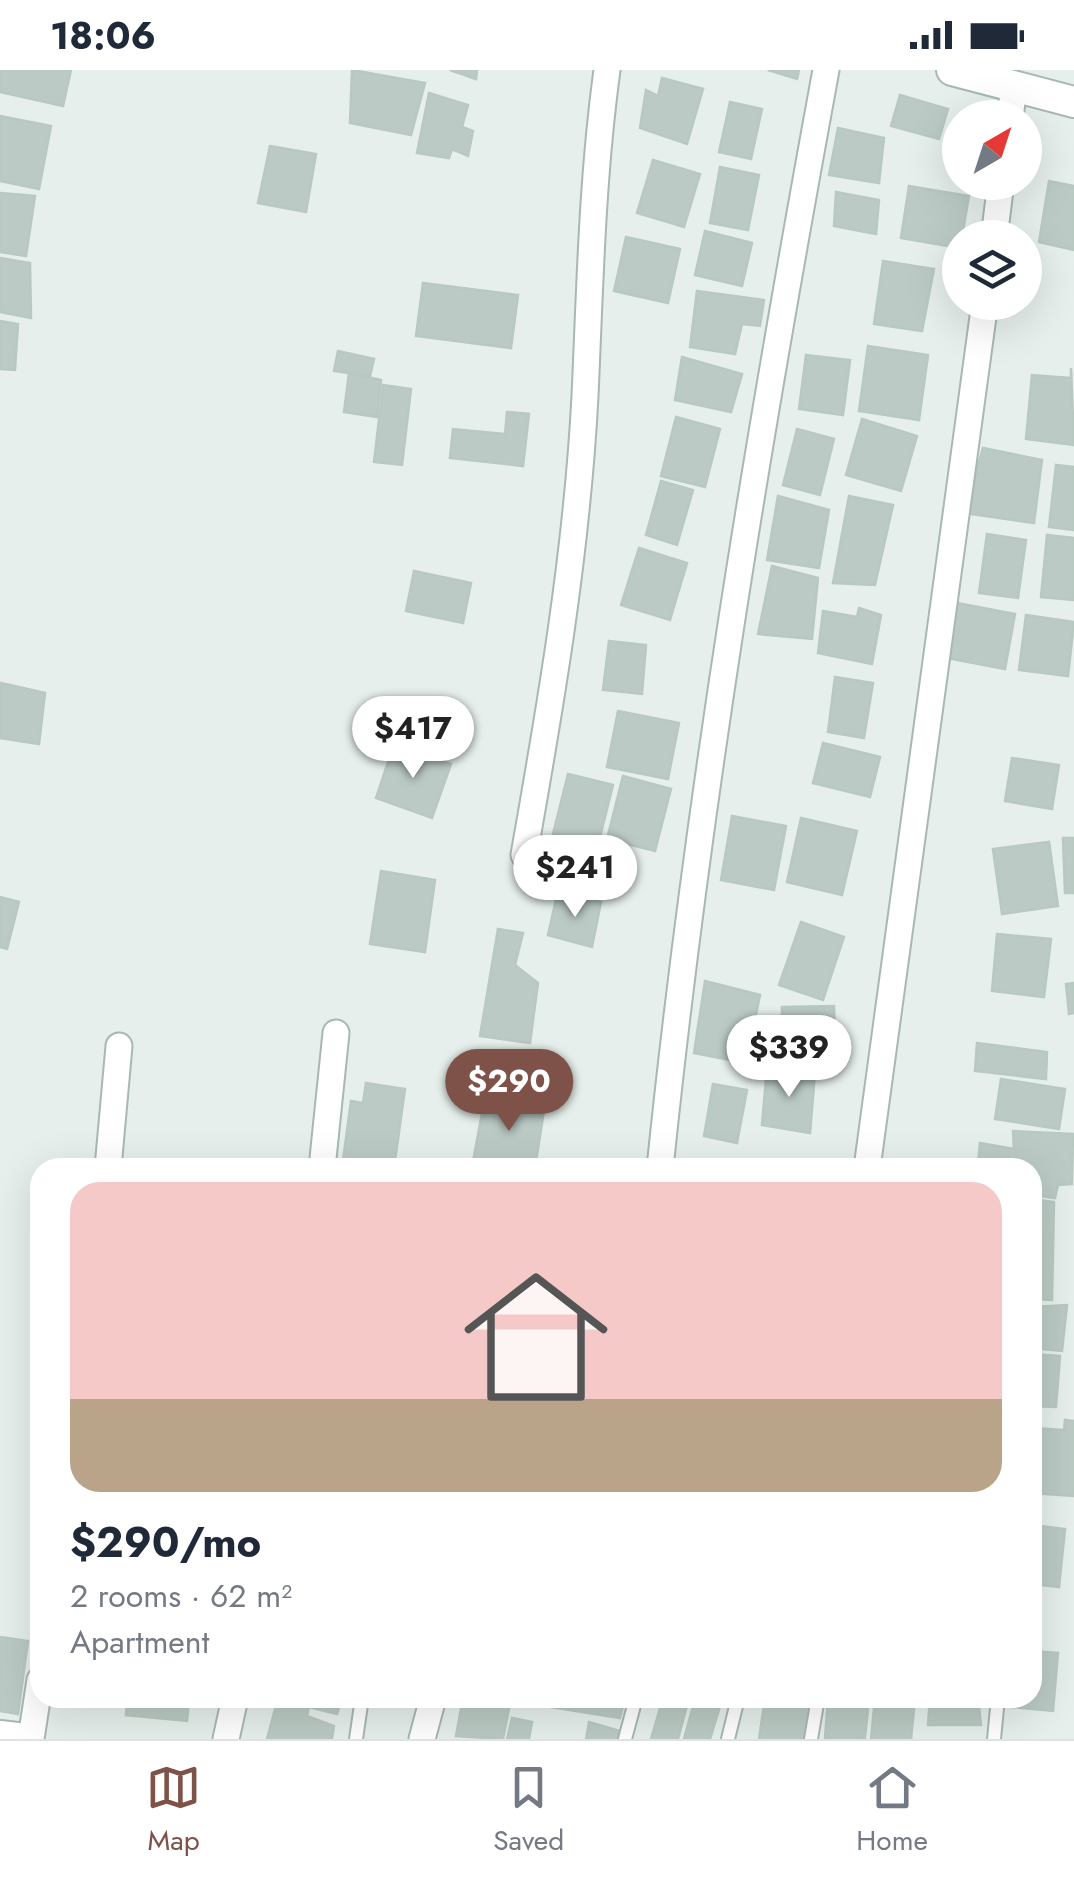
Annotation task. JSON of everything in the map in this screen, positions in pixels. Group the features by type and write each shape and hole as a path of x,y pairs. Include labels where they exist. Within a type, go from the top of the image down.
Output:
{"street":[{"path":"524,856 564,626 585,396 594,163 607,70"},
{"path":"661,1158 682,953 785,292 826,70"},
{"path":"952,70 1074,102"},
{"path":"1012,100 1014,86"},
{"path":"869,1158 983,320"},
{"path":"323,1158 336,1033"},
{"path":"109,1158 120,1046"},
{"path":"0,1736 29,1739 35,1708"},
{"path":"226,1739 233,1708"},
{"path":"422,1739 430,1708"}],"lane":[{"path":"356,1739 361,1708"},
{"path":"625,1739 633,1708"},
{"path":"728,1739 736,1708"},
{"path":"811,1739 816,1708"},
{"path":"994,1739 997,1708"}],"building":[{"path":"0,70 71,70 63,106 0,92"},
{"path":"352,70 425,83 411,135 350,123"},
{"path":"450,70 477,70 476,79"},
{"path":"768,70 799,70 797,79"},
{"path":"662,78 703,89 687,144 640,128 646,90 658,96"},
{"path":"429,93 468,105 462,127 473,131 468,156 452,149 449,158 417,153"},
{"path":"900,95 942,107 939,139 891,126"},
{"path":"730,102 762,109 751,159 719,152"},
{"path":"0,116 51,126 39,189 0,181"},
{"path":"838,128 884,138 879,183 829,175"},
{"path":"270,146 316,154 306,212 258,203"},
{"path":"653,160 700,174 684,227 637,213"},
{"path":"720,167 759,175 748,230 710,223"},
{"path":"1049,181 1074,186 1074,250 1042,243"},
{"path":"909,186 942,192 942,200 968,200 965,220 942,220 942,245 901,238"},
{"path":"836,192 879,200 876,234 834,226"},
{"path":"0,193 35,196 26,256 0,252"},
{"path":"705,231 752,243 742,286 695,275"},
{"path":"626,237 680,249 668,303 614,291"},
{"path":"0,258 30,263 31,318 0,312"},
{"path":"883,261 934,269 922,331 874,324"},
{"path":"423,283 518,295 511,348 416,336"},
{"path":"697,291 764,300 760,326 742,324 735,354 690,347"},
{"path":"0,321 18,324 15,370 0,369"},
{"path":"868,346 928,355 919,420 859,411"},
{"path":"338,351 374,359 370,376 334,371"},
{"path":"806,355 850,360 843,415 799,409"},
{"path":"682,357 742,374 731,412 675,400"},
{"path":"1071,368 1074,445 1026,439 1032,375 1071,378"},
{"path":"349,373 381,380 377,417 344,412"},
{"path":"383,385 411,389 402,465 374,462"},
{"path":"507,412 529,414 523,466 450,458 453,429 505,434"},
{"path":"676,417 720,429 705,487 661,476"},
{"path":"862,419 917,436 901,491 846,475"},
{"path":"797,429 834,439 820,495 783,485"},
{"path":"983,448 1042,460 1034,523 964,513"},
{"path":"1056,465 1074,467 1074,530 1049,527"},
{"path":"661,481 693,490 677,545 646,535"},
{"path":"778,496 829,510 819,568 767,560"},
{"path":"849,496 893,505 875,585 833,583"},
{"path":"987,534 1026,540 1018,598 979,593"},
{"path":"1047,535 1074,538 1074,600 1041,597"},
{"path":"639,548 687,563 670,620 621,605"},
{"path":"772,566 818,578 812,639 758,634"},
{"path":"414,571 471,583 463,623 406,611"},
{"path":"957,603 1015,614 1005,669 947,658"},
{"path":"859,608 881,615 872,664 818,653 823,611 857,617"},
{"path":"1026,615 1074,622 1068,676 1019,670"},
{"path":"609,641 646,645 642,694 603,690"},
{"path":"835,677 873,683 864,738 828,732"},
{"path":"1,683 45,693 39,744 0,738"},
{"path":"618,711 679,723 668,779 607,767"},
{"path":"823,743 880,757 870,797 813,783"},
{"path":"394,744 451,764 432,818 376,798"},
{"path":"1012,758 1059,765 1052,809 1005,801"},
{"path":"568,774 613,785 595,857 550,846"},
{"path":"623,776 671,789 655,851 607,839"},
{"path":"732,816 786,826 774,890 721,880"},
{"path":"801,818 857,831 842,895 787,882"},
{"path":"1063,838 1074,838 1074,893 1065,893"},
{"path":"1049,842 1058,906 1002,914 993,849"},
{"path":"381,871 435,880 425,952 370,944"},
{"path":"557,895 601,902 592,947 548,935"},
{"path":"0,897 19,902 7,949 0,947"},
{"path":"801,922 844,937 823,1000 779,985"},
{"path":"498,929 523,933 515,965 538,983 530,1043 480,1036"},
{"path":"997,934 1051,939 1044,997 992,991"},
{"path":"705,981 760,995 746,1063 694,1053"},
{"path":"1074,983 1074,1013 1069,1014 1066,984"},
{"path":"834,1006 836,1063 781,1064 782,1007"},
{"path":"977,1043 1047,1052 1046,1079 975,1071"},
{"path":"767,1067 815,1073 810,1133 762,1125"},
{"path":"1001,1079 1065,1089 1059,1129 995,1119"},
{"path":"366,1083 405,1089 395,1158 343,1158 351,1101 363,1103"},
{"path":"713,1084 747,1090 737,1143 704,1136"},
{"path":"485,1097 545,1104 537,1158 474,1158"},
{"path":"1013,1131 1073,1134 1072,1184 1058,1185 1055,1198 1042,1196 1042,1158 979,1158 980,1143 1014,1149"},
{"path":"1042,1200 1054,1202 1052,1300 1042,1300"},
{"path":"1067,1305 1062,1351 1042,1349 1042,1306"},
{"path":"1042,1355 1060,1356 1056,1407 1042,1406"},
{"path":"1065,1420 1074,1421 1074,1496 1042,1494 1042,1428 1064,1430"},
{"path":"1042,1526 1065,1529 1059,1587 1042,1585"},
{"path":"0,1637 28,1641 18,1714 0,1711"},
{"path":"1042,1652 1058,1653 1053,1711 1022,1708 1042,1708"},
{"path":"126,1708 188,1708 187,1721 126,1715"},
{"path":"275,1708 309,1708 307,1716 334,1726 332,1739 267,1739"},
{"path":"313,1708 339,1708 337,1714"},
{"path":"461,1708 509,1708 503,1739 456,1736"},
{"path":"557,1708 622,1708 620,1718"},
{"path":"660,1708 686,1708 678,1739 651,1739"},
{"path":"693,1708 719,1708 710,1739 684,1739"},
{"path":"764,1708 811,1708 806,1739 759,1739"},
{"path":"827,1708 868,1708 865,1738 825,1738"},
{"path":"874,1708 914,1708 911,1739 871,1739"},
{"path":"929,1708 979,1708 981,1725 928,1725"},
{"path":"512,1718 532,1722 529,1739 507,1739"},
{"path":"589,1722 620,1731 617,1739 586,1739"}]}
